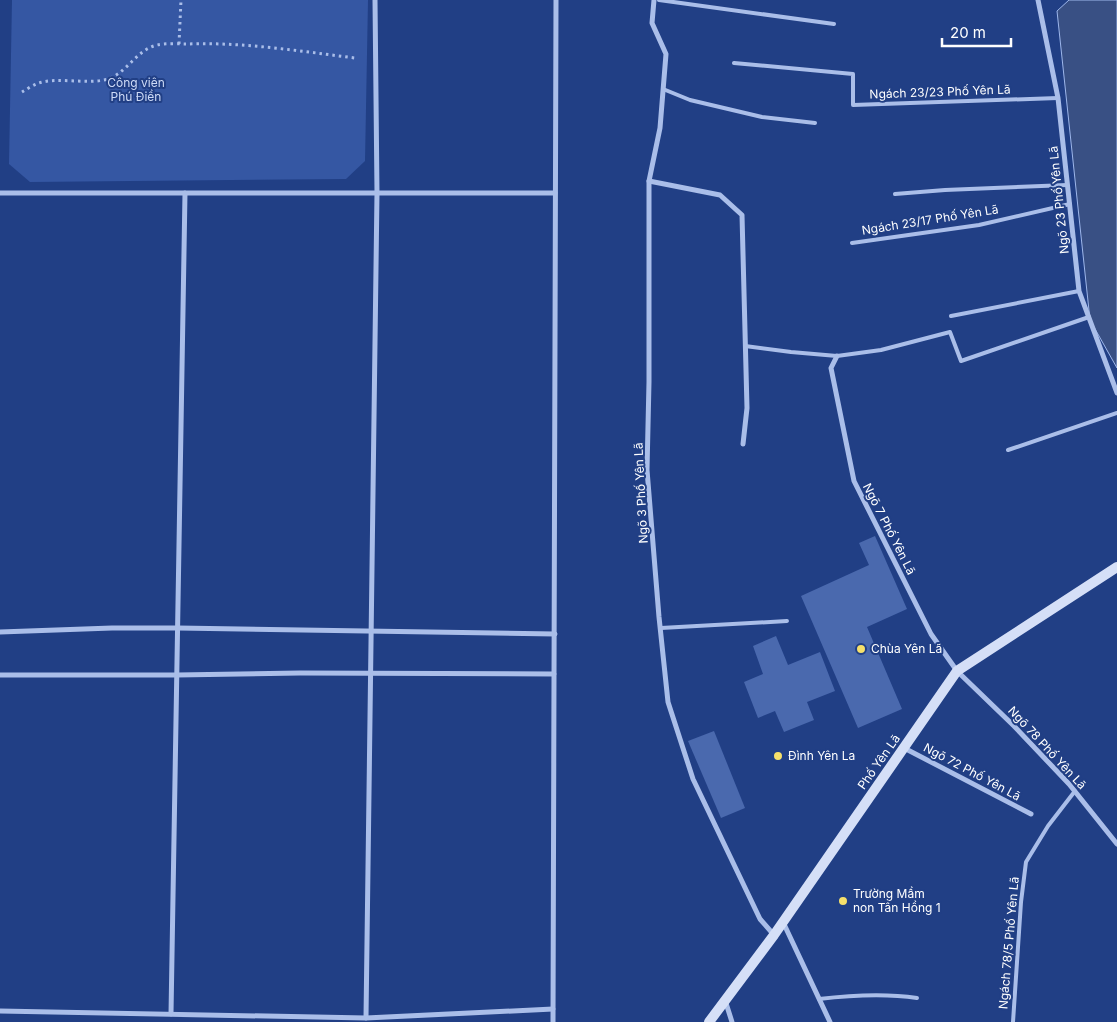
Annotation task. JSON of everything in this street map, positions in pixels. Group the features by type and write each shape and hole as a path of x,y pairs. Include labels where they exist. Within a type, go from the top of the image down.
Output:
{"street":[{"path":"366,1018 377,193 375,0"},
{"path":"553,1022 556,0"},
{"name":"Ngõ 3 Phố Yên Lã","path":"654,0 652,23 666,54 660,128 649,181 647,470 668,702 693,778 760,920 774,935"},
{"name":"Ngõ 23 Phố Yên Lã","path":"1038,0 1058,98 1079,291 1117,393"},
{"path":"649,181 720,195 742,215 747,408 742,444"},
{"path":"0,192 555,193"},
{"path":"170,1014 186,193"},
{"name":"Ngõ 7 Phố Yên Lã","path":"837,356 831,368 854,481 932,634 957,671"},
{"name":"Phố Yên Lã","path":"709,1022 774,935 957,671 1117,567"},
{"path":"0,632 178,628 555,634"},
{"name":"Ngõ 78 Phố Yên Lã","path":"957,671 1014,726 1075,791 1117,844"},
{"path":"0,675 554,674"},
{"name":"Ngõ 72 Phố Yên Lã","path":"904,747 1031,814"},
{"path":"783,922 830,1022"},
{"path":"725,1000 732,1022"},
{"path":"0,1011 366,1018 552,1009"}],"lane":[{"path":"658,0 834,24"},
{"name":"Ngách 23/23 Phố Yên Lã","path":"734,63 853,74 853,105 1058,98"},
{"path":"663,89 690,100 762,117 815,123"},
{"path":"895,194 1067,185"},
{"name":"Ngách 23/17 Phố Yên Lã","path":"852,243 979,225 1070,204"},
{"path":"951,316 1079,291"},
{"path":"745,346 837,356 881,350 950,332 961,361 1089,316"},
{"path":"1008,450 1117,413"},
{"path":"661,628 787,621"},
{"name":"Ngách 78/5 Phố Yên Lã","path":"1013,1022 1021,902 1026,862 1048,826 1075,791"},
{"path":"819,999 860,994 916,998"}],"path":[{"path":"179,44 181,0"},
{"path":"22,92 40,83 105,80 117,75 142,52 156,45 203,43 254,46 355,58"}],"green space":[{"name":"Công viên Phú Điền","path":"12,0 368,0 365,161 346,179 30,182 9,164"}],"shaded area":[{"path":"1069,0 1117,0 1117,368 1090,320 1057,11"}],"building":[{"name":"Chùa Yên Lã","path":"875,536 907,609 867,627 902,709 858,728 801,596 869,565 859,543"},
{"path":"776,636 788,665 820,652 835,691 807,702 814,720 784,732 775,711 758,718 744,682 763,674 753,646"},
{"path":"714,731 745,808 721,818 688,741"}],"place":[{"name":"Chùa Yên Lã","path":"861,649"},
{"name":"Đình Yên La","path":"778,756"},
{"name":"Trường Mầm non Tân Hồng 1","path":"843,901"}]}
